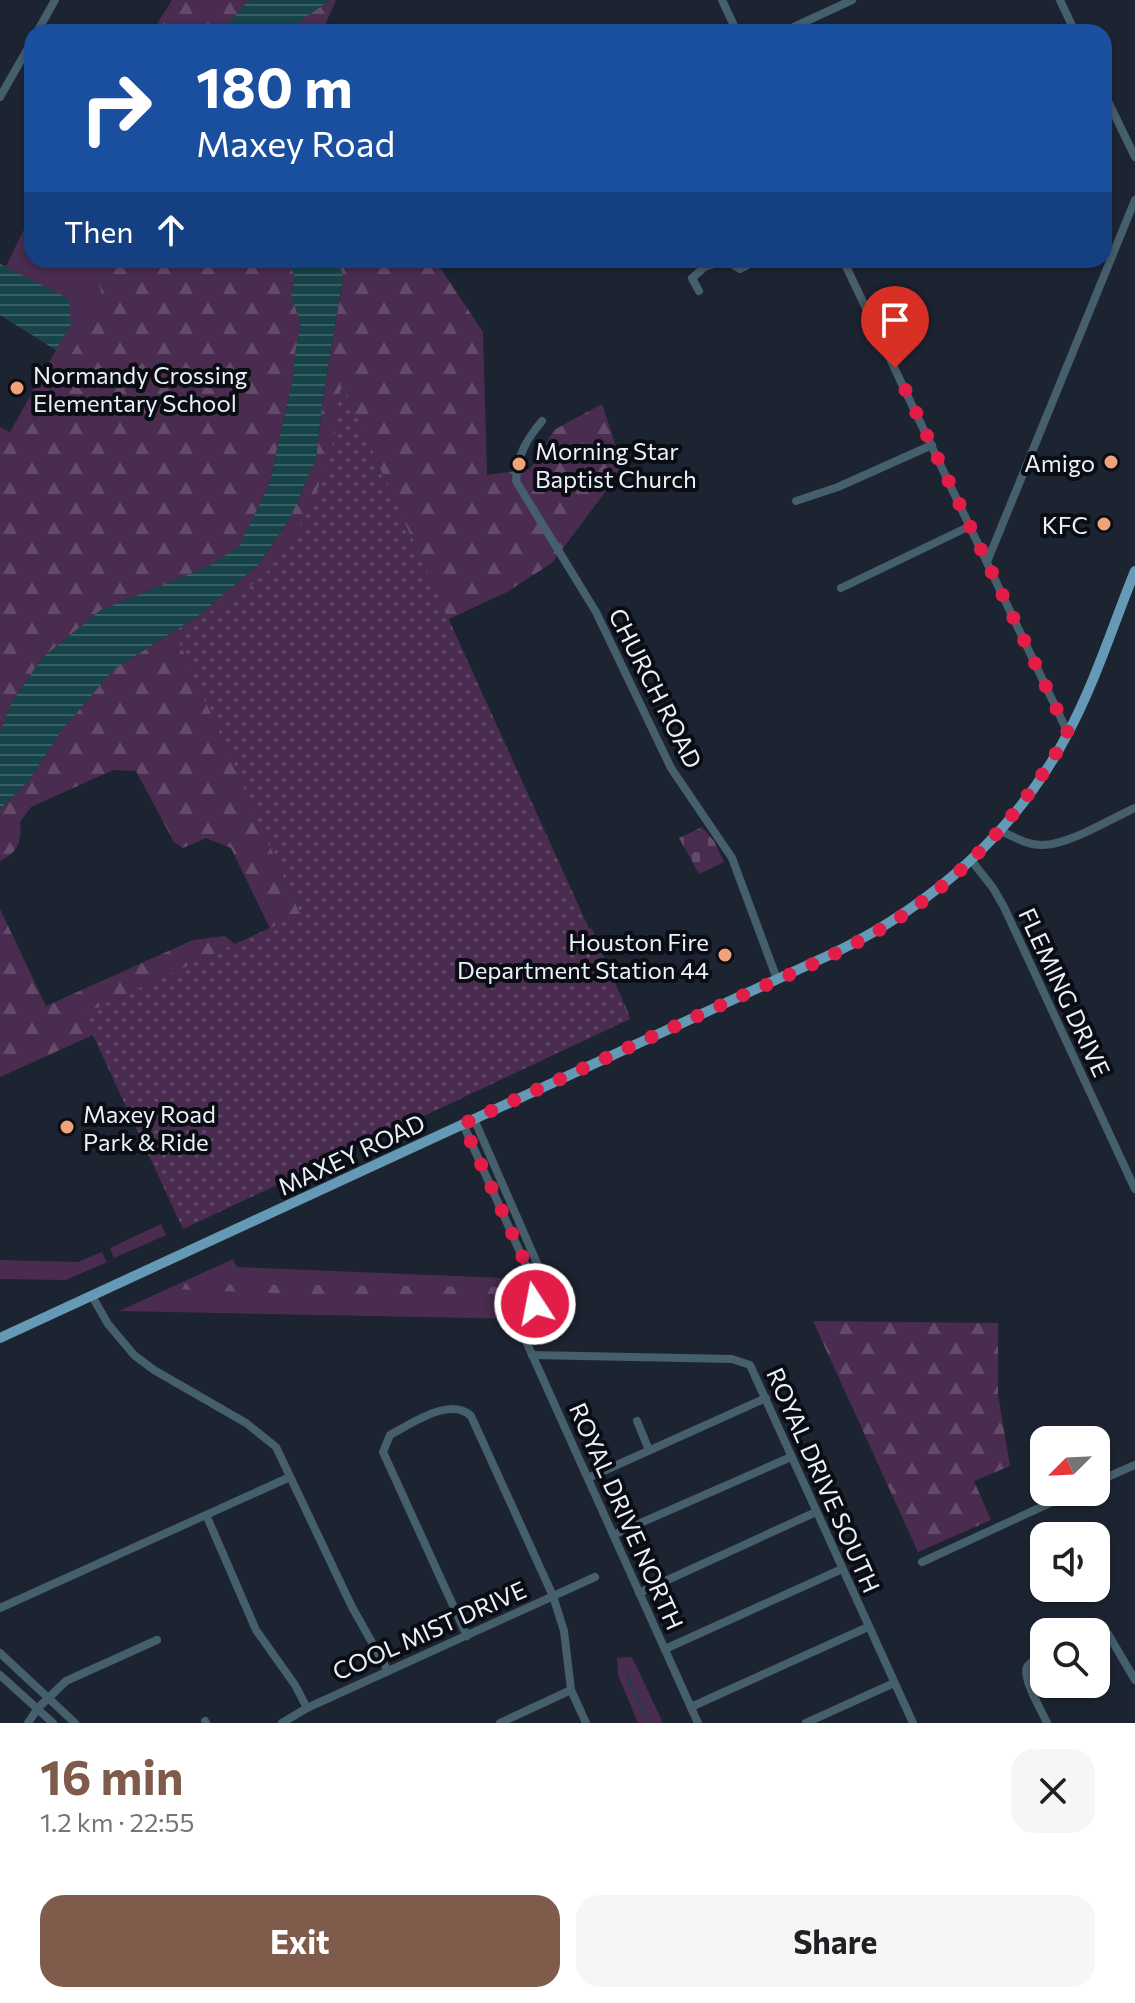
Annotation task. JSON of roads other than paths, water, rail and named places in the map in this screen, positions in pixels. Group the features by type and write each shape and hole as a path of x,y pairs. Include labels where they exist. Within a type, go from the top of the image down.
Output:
{"main road":[{"name":"MAXEY ROAD","path":"0,1338 777,979 879,930 914,907 1001,831 1044,775 1068,733 1135,571"}],"street":[{"path":"42,24 55,0"},
{"path":"722,0 733,24"},
{"path":"800,24 852,0"},
{"path":"1060,0 1071,24"},
{"path":"0,97 24,55"},
{"path":"1112,110 1135,157"},
{"path":"1112,256 1135,200"},
{"path":"699,291 692,278 704,268"},
{"path":"847,268 1068,733"},
{"path":"987,562 1107,268"},
{"name":"CHURCH ROAD","path":"542,421 526,439 517,465 516,481 596,612 671,768 732,858 777,979"},
{"path":"796,501 838,487 932,445"},
{"path":"841,588 970,526"},
{"path":"1001,831 1024,842 1046,845 1066,840 1135,808"},
{"name":"FLEMING DRIVE","path":"971,860 1004,907 1135,1189"},
{"name":"ROYAL DRIVE NORTH","path":"474,1119 544,1279 544,1301 536,1319 529,1325"},
{"name":"ROYAL DRIVE NORTH","path":"463,1124 536,1288 537,1296 525,1339 698,1723"},
{"path":"498,1202 509,1197"},
{"path":"92,1296 108,1324 134,1355 154,1370 246,1423 276,1447 352,1607 388,1671"},
{"name":"ROYAL DRIVE SOUTH","path":"532,1355 732,1359 750,1365 913,1723"},
{"path":"588,1478 766,1398"},
{"path":"467,1636 383,1452 390,1435 452,1407 464,1409 471,1416 553,1596 564,1631 571,1690 586,1723"},
{"path":"637,1421 649,1450"},
{"path":"613,1535 791,1457"},
{"path":"1110,1476 1135,1465"},
{"path":"0,1608 290,1477"},
{"path":"922,1562 1044,1506"},
{"path":"639,1593 816,1512"},
{"path":"207,1517 256,1630 295,1685 307,1708"},
{"path":"665,1649 842,1569"},
{"name":"COOL MIST DRIVE","path":"282,1723 307,1708 595,1577"},
{"path":"691,1707 868,1627"},
{"path":"1110,1637 1135,1680"},
{"path":"28,1723 38,1708 66,1681 157,1640"},
{"path":"0,1653 75,1723"},
{"path":"1030,1664 1026,1677 1030,1686"},
{"path":"0,1675 53,1723"},
{"path":"806,1723 894,1683"},
{"path":"500,1723 571,1690"},
{"path":"1036,1698 1047,1723"}],"waterway":[{"path":"627,1675 649,1723"}],"place":[{"name":"Normandy Crossing Elementary School","path":"17,388"},
{"name":"Amigo","path":"1111,462"},
{"name":"Morning Star Baptist Church","path":"519,464"},
{"name":"KFC","path":"1104,524"},
{"name":"Houston Fire Department Station 44","path":"725,955"},
{"name":"Maxey Road Park & Ride","path":"67,1127"}]}
